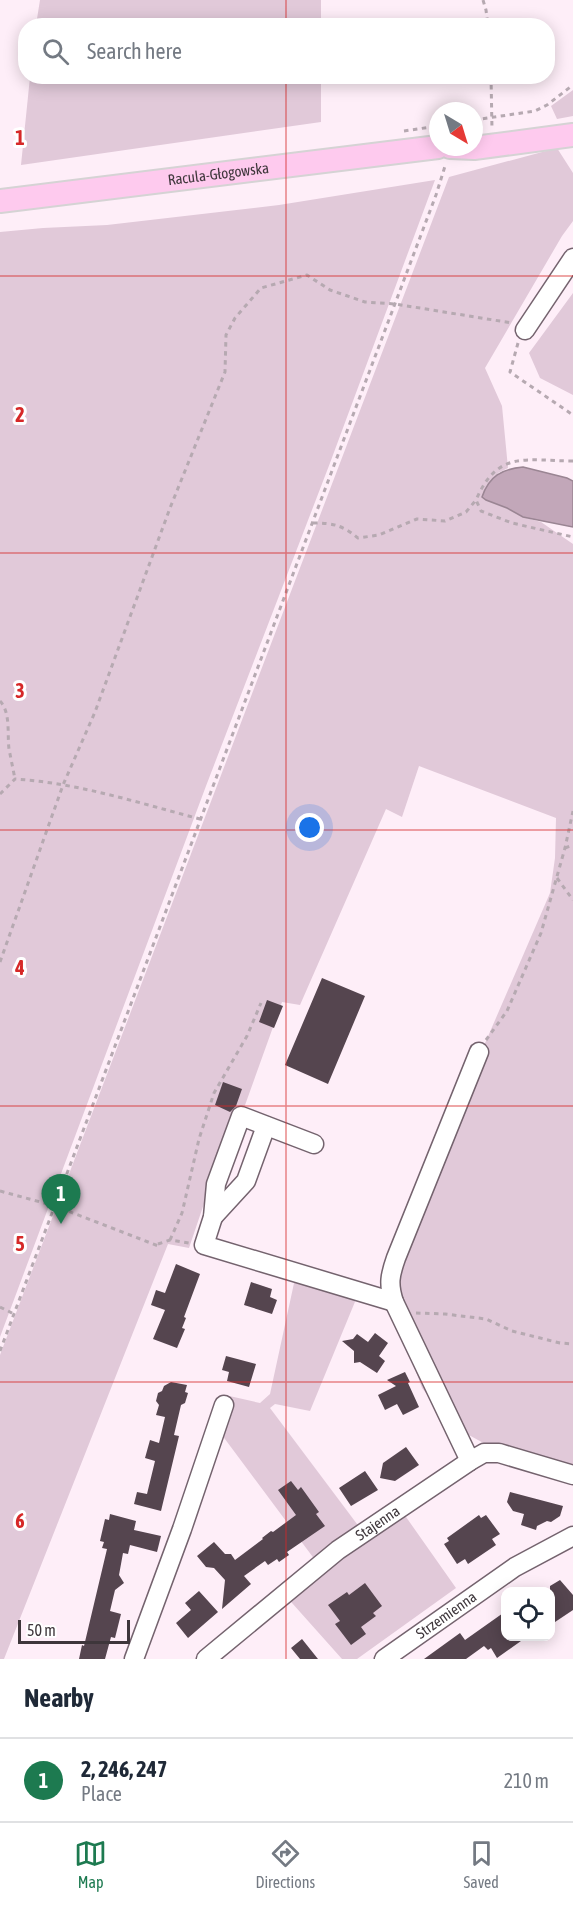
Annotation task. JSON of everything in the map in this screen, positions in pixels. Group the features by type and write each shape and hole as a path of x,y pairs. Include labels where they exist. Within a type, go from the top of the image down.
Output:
{"main road":[{"path":"486,129 573,120"},
{"path":"483,147 573,135"},
{"name":"Racula-Głogowska","path":"0,201 429,148"}],"street":[{"path":"525,330 573,258"},
{"path":"470,1461 397,1308 390,1288 391,1273 396,1258 479,1052"},
{"path":"314,1144 241,1116 216,1184 213,1217 204,1245 397,1308"},
{"path":"213,1217 246,1180 266,1126"},
{"path":"134,1659 182,1529 224,1405"},
{"name":"Stajenna","path":"206,1659 338,1550 484,1453 499,1453 573,1475"},
{"name":"Strzemienna","path":"384,1659 515,1567 573,1536"}],"path":[{"path":"483,0 487,18"},
{"path":"490,84 486,129 535,111 573,85"},
{"path":"403,131 429,127"},
{"path":"0,1351 436,195 447,156"},
{"path":"0,962 63,785 95,712 170,508 225,372 226,335 235,318 261,288 307,275 330,290 365,302 395,304 511,322 525,330 516,347 510,372 573,415"},
{"path":"313,523 329,523 346,528 358,537 379,535 417,519 445,521 466,512 476,500 489,475 500,467 519,460 573,461"},
{"path":"476,500 481,511 493,517 573,537"},
{"path":"0,701 4,705 7,720 15,779"},
{"path":"0,794 15,779 45,781 201,819"},
{"path":"479,1052 507,1011 541,933 573,811"},
{"path":"565,848 573,845"},
{"path":"557,878 573,900"},
{"path":"170,1240 182,1213 199,1139 214,1093 247,1036 261,1003"},
{"path":"0,1191 55,1206 161,1247"},
{"path":"156,1245 170,1240 204,1245"},
{"path":"0,1307 14,1314"},
{"path":"397,1308 486,1319 512,1330 560,1343 573,1344"}],"shaded area":[{"path":"40,0 321,0 321,18 37,18"},
{"path":"29,84 321,84 321,122 21,165"},
{"path":"573,90 573,116 557,119 551,106"},
{"path":"557,148 573,173 573,221 485,368 502,406 508,468 498,473 486,500 523,517 541,522 573,544 573,1471 489,1446 467,1434 443,1415 422,1388 409,1353 390,1263 550,893 555,858 556,818 419,766 402,817 386,809 300,1005 282,1002 244,1108 237,1106 189,1248 168,1244 4,1659 0,1659 0,1355 449,177"},
{"path":"435,180 0,1337 0,232 107,225 279,205"},
{"path":"573,293 573,395 540,378 529,353"},
{"path":"523,467 573,481 573,527 523,517 482,497 488,484 497,475"},
{"path":"296,1274 359,1292 310,1411 275,1404 270,1408 363,1532 399,1507 456,1588 357,1659 342,1659 284,1594 318,1564 216,1427 225,1395 260,1403 270,1394"}],"building":[{"path":"322,978 365,996 328,1084 285,1065"},
{"path":"267,1000 283,1006 274,1028 259,1022"},
{"path":"223,1082 242,1089 236,1106 230,1112 215,1105"},
{"path":"176,1264 200,1274 184,1317 186,1318 182,1328 185,1329 177,1348 153,1339 165,1310 151,1305 156,1290 165,1293"},
{"path":"251,1282 272,1289 270,1297 277,1300 272,1314 244,1305"},
{"path":"375,1333 388,1343 379,1356 385,1361 377,1373 360,1362 354,1363 354,1351 342,1341 353,1339 357,1334 368,1342"},
{"path":"226,1356 256,1364 249,1387 227,1381 229,1372 222,1370"},
{"path":"405,1372 419,1407 403,1415 397,1404 385,1410 378,1395 396,1386 387,1380"},
{"path":"171,1382 187,1385 185,1392 188,1393 185,1403 181,1405 174,1435 179,1436 161,1511 134,1504 137,1492 147,1494 155,1461 145,1458 150,1440 159,1443 165,1417 156,1415 159,1405 156,1401 158,1393"},
{"path":"406,1447 419,1465 395,1481 380,1478 383,1463"},
{"path":"365,1471 378,1490 351,1506 339,1488"},
{"path":"291,1481 298,1490 301,1487 319,1512 316,1514 325,1526 287,1552 289,1555 279,1562 277,1559 268,1565 265,1561 244,1576 251,1584 222,1609 225,1580 214,1568 206,1567 197,1556 214,1542 225,1554 231,1554 235,1560 271,1531 273,1532 296,1515 278,1490"},
{"path":"510,1492 563,1506 560,1516 551,1522 547,1521 537,1526 536,1530 521,1525 524,1514 513,1511 507,1502"},
{"path":"110,1514 136,1521 134,1530 161,1536 157,1552 130,1545 128,1554 123,1553 119,1575 124,1583 115,1590 110,1611 121,1614 115,1638 111,1637 105,1659 79,1659 107,1549 102,1548 104,1542 100,1541 105,1519 109,1520"},
{"path":"479,1515 481,1518 486,1515 500,1534 492,1539 496,1545 468,1564 465,1559 457,1564 444,1544 449,1541 447,1538"},
{"path":"560,1580 573,1595 573,1610 555,1622 555,1587 550,1586"},
{"path":"365,1583 382,1606 373,1613 376,1616 361,1627 366,1634 351,1645 335,1624 340,1621 328,1605 347,1592 349,1595"},
{"path":"199,1591 218,1612 188,1638 176,1623 191,1610 185,1603"},
{"path":"501,1615 501,1641 521,1641 497,1658 491,1648 488,1650 484,1646 466,1659 424,1659 460,1633 465,1640"},
{"path":"302,1639 318,1659 300,1659 291,1648"}],"place":[{"name":"2, 246, 247","path":"61,1224"}]}
